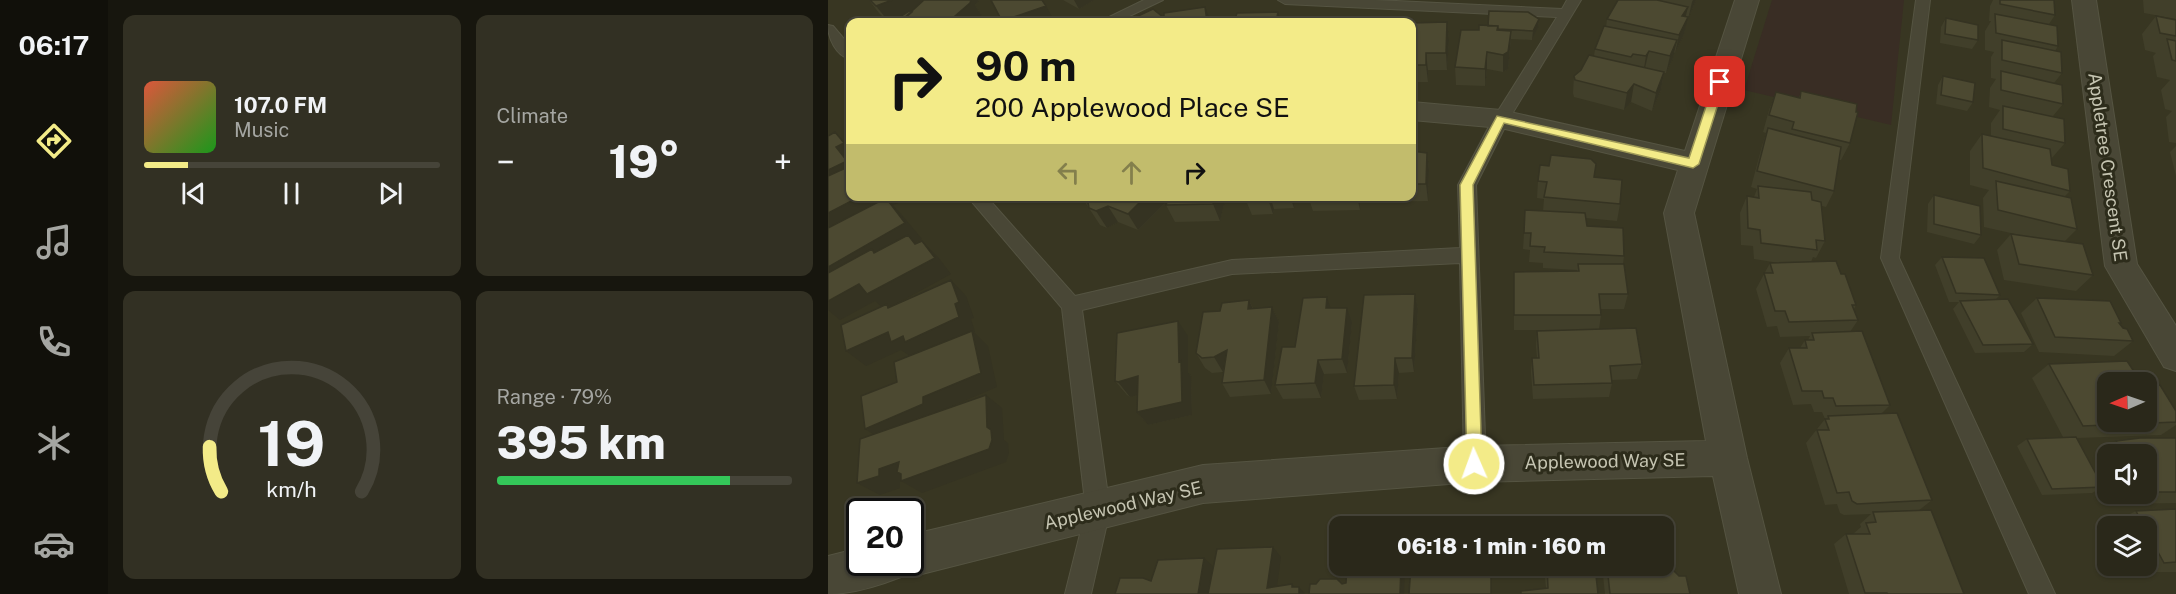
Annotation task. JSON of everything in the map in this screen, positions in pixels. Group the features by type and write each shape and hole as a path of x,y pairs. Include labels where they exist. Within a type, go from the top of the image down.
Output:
{"street":[{"path":"1747,0 1679,213 1728,458 1760,594"},
{"name":"Appletree Crescent SE","path":"2084,0 2121,267 2176,356"},
{"path":"1416,111 1501,119 1693,164"},
{"name":"Applewood Way SE","path":"924,553 1203,484 1474,464 1728,458"},
{"path":"828,577 846,572"}],"lane":[{"path":"1115,18 1156,0"},
{"path":"1285,0 1570,6"},
{"path":"1923,0 1890,258 2042,594"},
{"path":"1474,464 1467,185 1501,119 1570,6"},
{"path":"828,29 846,50"},
{"path":"979,201 1071,305 1098,510 1078,594"},
{"path":"1071,305 1232,267 1468,255"}],"shaded area":[{"path":"1772,0 1904,0 1891,125 1744,90"}],"building":[{"path":"870,0 892,0 876,6"},
{"path":"924,0 971,0 953,18 904,18"},
{"path":"991,0 1042,0 1046,6 1011,18 1000,18"},
{"path":"1618,0 1657,0 1688,7 1682,16 1688,17 1679,35 1607,19"},
{"path":"2000,0 2054,0 2055,15 2000,4"},
{"path":"1205,7 1206,18 1164,18 1164,13"},
{"path":"1153,9 1164,18 1141,18 1138,16"},
{"path":"909,11 912,12 905,18 898,18"},
{"path":"1489,11 1528,12 1539,19 1533,31 1498,29 1498,26 1488,26"},
{"path":"1278,12 1277,18 1235,18 1237,13"},
{"path":"1995,14 2057,26 2058,46 1996,33"},
{"path":"2156,16 2176,20 2176,36 2160,33"},
{"path":"1946,18 1978,25 1978,40 1945,34"},
{"path":"1447,22 1446,53 1426,53 1426,65 1416,65 1416,23"},
{"path":"1479,25 1498,26 1497,30 1511,31 1508,52 1503,55 1487,52 1485,69 1455,67 1461,30 1479,30"},
{"path":"1604,26 1677,40 1670,56 1649,51 1646,56 1633,54 1631,57 1595,49"},
{"path":"2167,39 2176,41 2176,61 2172,60"},
{"path":"2002,40 2061,52 2062,73 2002,60"},
{"path":"1589,55 1664,72 1656,93 1634,84 1627,93 1575,80 1574,76 1581,70"},
{"path":"2001,71 2062,85 2063,104 2001,90"},
{"path":"1943,76 1975,83 1973,102 1941,95"},
{"path":"1801,91 1857,104 1856,112 1858,112 1850,143 1792,129 1794,122 1769,115 1776,92 1800,98"},
{"path":"2003,106 2064,119 2065,143 2003,129"},
{"path":"1768,128 1841,147 1834,191 1757,171"},
{"path":"835,132 844,143 836,147 846,161 828,170 828,136"},
{"path":"1982,134 2050,149 2052,165 2068,169 2070,191 1983,168"},
{"path":"1416,152 1427,153 1426,184 1416,184"},
{"path":"1551,155 1591,159 1596,164 1594,177 1622,180 1620,204 1544,197 1547,182 1538,181 1540,165 1549,166"},
{"path":"846,168 846,201 851,201 828,213 828,176"},
{"path":"1996,181 2071,198 2077,229 1998,210"},
{"path":"1758,186 1811,192 1812,200 1821,202 1825,241 1816,240 1817,250 1761,243 1760,230 1748,228 1747,196 1759,198"},
{"path":"1934,195 1980,206 1981,235 1934,224"},
{"path":"880,201 888,201 905,223 828,267 828,228"},
{"path":"1090,201 1141,201 1128,214 1108,206 1096,211 1089,208"},
{"path":"1167,201 1214,201 1213,204 1166,205"},
{"path":"1525,210 1585,213 1587,226 1623,228 1624,256 1544,252 1545,247 1530,246 1531,233 1524,233"},
{"path":"2011,234 2083,244 2093,275 2019,264"},
{"path":"908,235 915,244 922,241 935,258 867,294 859,284 828,301 828,273 872,249 874,253"},
{"path":"1942,257 1984,258 2000,295 1956,293"},
{"path":"1836,261 1841,274 1845,274 1856,305 1852,305 1858,320 1789,322 1785,311 1775,311 1764,273 1773,273 1770,263"},
{"path":"1578,264 1624,264 1628,294 1599,294 1601,315 1514,315 1514,272 1579,271"},
{"path":"951,280 959,302 955,304 959,317 905,342 903,336 891,342 888,332 846,351 841,325 887,304 888,308"},
{"path":"1415,294 1412,358 1395,358 1394,385 1354,386 1364,295"},
{"path":"1327,297 1326,308 1347,308 1342,359 1318,360 1315,383 1275,385 1282,347 1295,347 1303,298"},
{"path":"2037,298 2110,301 2121,323 2119,323 2127,329 2133,341 2055,337"},
{"path":"2008,299 2033,344 1983,345 1960,301"},
{"path":"1249,300 1248,309 1272,307 1264,380 1222,383 1227,350 1214,357 1202,358 1196,353 1203,312 1220,311 1222,303"},
{"path":"1178,321 1182,402 1137,412 1138,376 1115,381 1117,333"},
{"path":"1636,328 1642,364 1610,366 1612,383 1534,385 1532,358 1539,358 1537,331"},
{"path":"972,331 981,373 923,397 923,404 865,429 861,396 897,382 894,362"},
{"path":"1862,331 1890,405 1836,406 1833,398 1824,398 1822,391 1802,391 1789,348 1807,348 1805,340 1814,340 1812,333"},
{"path":"2127,361 2134,372 2097,372 2097,425 2083,426 2049,364"},
{"path":"2157,385 2160,385 2176,411 2176,422 2157,423"},
{"path":"986,395 987,427 991,430 992,440 989,449 901,481 901,474 897,472 899,462 879,469 879,476 857,483 860,439"},
{"path":"1897,413 1932,500 1857,504 1852,501 1849,492 1837,493 1817,430 1829,430 1825,419 1829,419 1828,416"},
{"path":"2076,437 2097,476 2097,487 2052,489 2027,439"},
{"path":"2176,438 2176,492 2157,492 2157,444 2118,444 2116,441"},
{"path":"2176,509 2176,562 2164,563 2157,550 2157,516 2139,516 2136,511"},
{"path":"1931,510 1964,594 1865,593 1846,534 1870,534 1866,523 1876,522 1873,512"},
{"path":"1273,547 1267,588 1292,584 1292,587 1299,587 1299,594 1208,594 1217,549"},
{"path":"1204,558 1198,594 1115,594 1120,578 1143,578 1151,581 1158,560"},
{"path":"1674,571 1679,576 1686,576 1690,594 1610,594 1608,576 1674,576"},
{"path":"1346,576 1401,576 1400,594 1309,594 1310,584 1316,584 1320,579 1337,579 1342,584 1346,583"},
{"path":"1410,576 1491,576 1491,594 1409,594"},
{"path":"1547,576 1596,576 1598,594 1521,594 1521,591 1548,588"}],"route":[{"path":"1474,464 1467,185 1501,119 1693,164 1720,82"}]}
